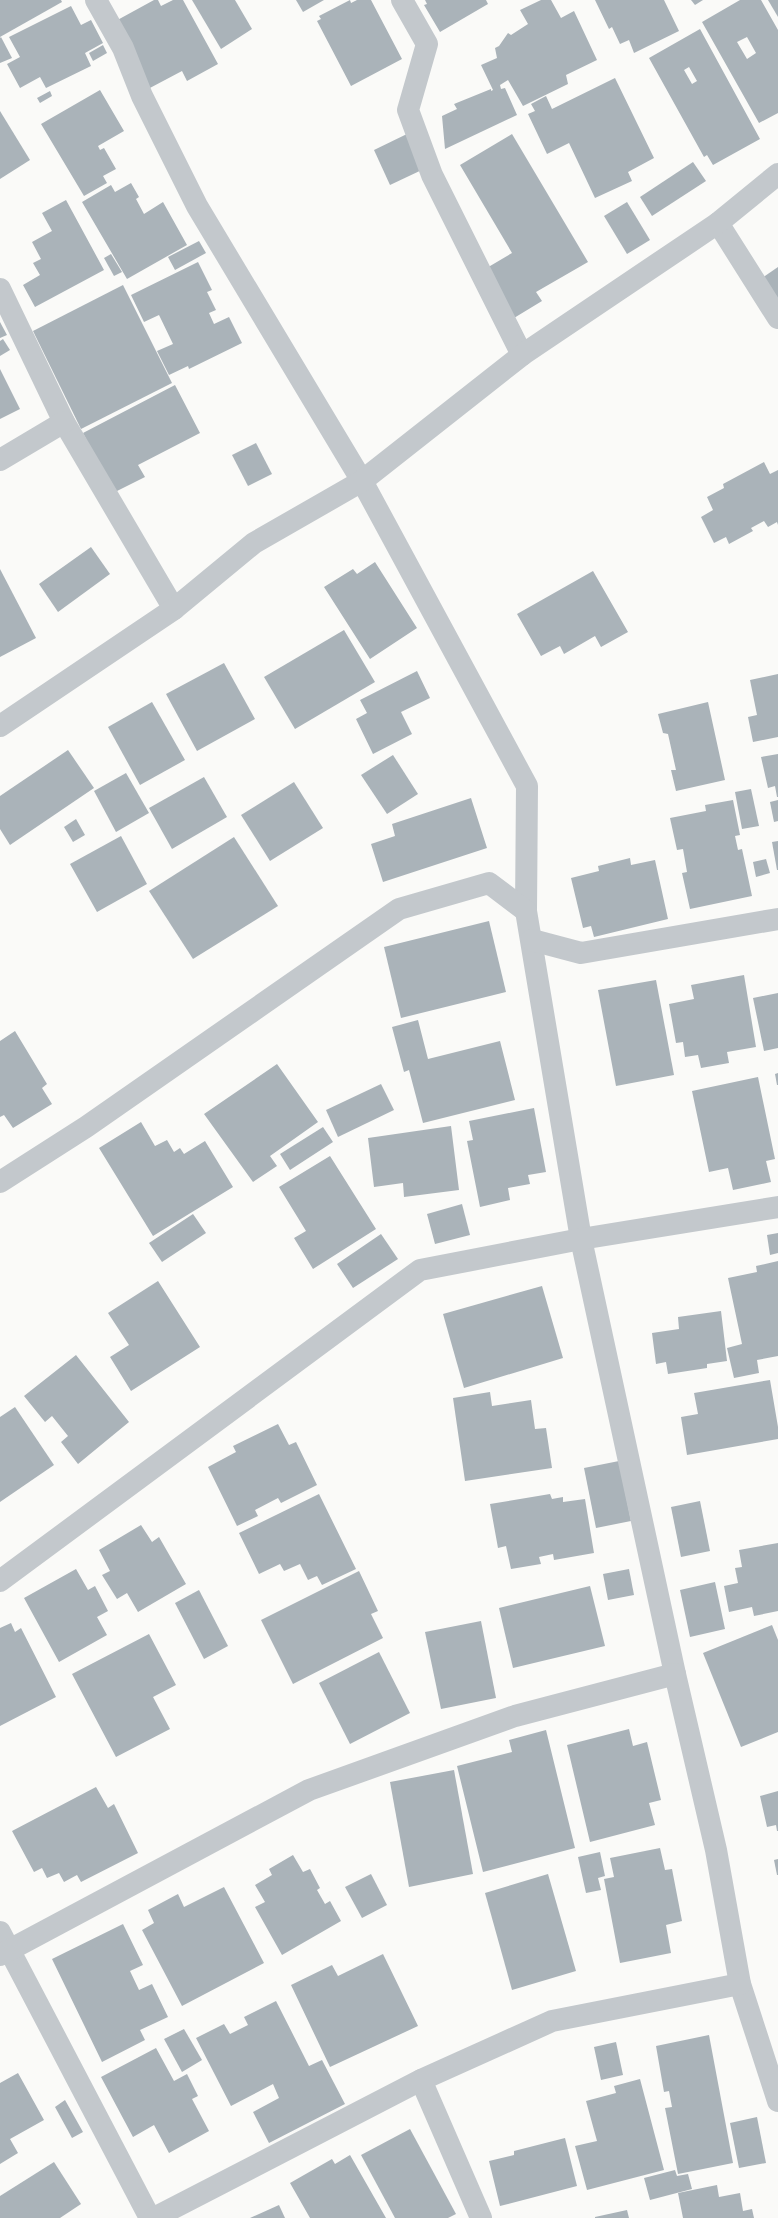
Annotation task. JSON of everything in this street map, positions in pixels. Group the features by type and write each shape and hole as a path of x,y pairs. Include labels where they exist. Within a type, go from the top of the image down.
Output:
{"street":[{"path":"96,0 123,48 142,96 197,206 362,481 527,786 526,911 581,1239 675,1674 716,1850 740,1984 778,2101"},
{"path":"402,0 427,44 408,110 432,175 522,355"},
{"path":"0,726 174,609 254,543 362,481 522,355 718,223 778,174"},
{"path":"718,223 778,318"},
{"path":"0,289 64,422 174,609"},
{"path":"0,460 64,422"},
{"path":"0,1182 86,1127 399,909 489,882 526,911"},
{"path":"532,940 581,953 778,919"},
{"path":"0,1581 420,1270 581,1239 778,1208"},
{"path":"150,2218 3,1946 309,1790 515,1716 675,1674"},
{"path":"154,2218 421,2080 552,2021 740,1984"},
{"path":"421,2080 481,2218"}],"building":[{"path":"0,0 61,0 62,2 0,37"},
{"path":"154,0 158,0 161,6 173,0 183,0 218,64 187,81 182,71 148,89 112,23"},
{"path":"192,0 235,0 252,29 221,49"},
{"path":"296,0 324,0 303,12"},
{"path":"350,0 351,3 357,0 371,0 402,59 351,86 317,21 321,19 319,16"},
{"path":"425,0 486,0 488,4 440,32 424,5 427,4"},
{"path":"541,0 551,0 561,18 574,11 597,60 566,75 568,84 523,106 508,80 500,85 501,89 505,88 517,115 445,149 442,116 457,109 454,104 491,89 491,91 493,90 481,65 497,58 495,48 499,46 508,33 511,35 528,24 520,10"},
{"path":"595,0 664,0 679,31 634,53 629,40 620,44 612,27 609,29"},
{"path":"691,0 703,0 695,5"},
{"path":"740,0 761,0 778,30 778,113 759,123 702,22","holes":["747,37 756,53 747,59 737,42"]},
{"path":"768,0 778,0 778,17"},
{"path":"71,6 81,25 91,20 103,43 85,53 91,66 46,88 40,77 20,88 7,64 20,57 9,37"},
{"path":"700,29 760,139 713,165 707,155 704,157 649,58","holes":["689,67 697,81 692,84 684,70"]},
{"path":"1,37 12,58 0,63 0,38"},
{"path":"103,45 107,53 93,61 89,53"},
{"path":"615,78 654,158 628,172 632,181 595,198 569,143 547,154 528,114 535,111 531,104 546,96 552,109"},
{"path":"100,90 124,131 98,146 100,150 104,148 116,169 103,176 107,183 84,196 41,124"},
{"path":"50,91 52,96 40,103 37,98"},
{"path":"0,111 30,160 0,179"},
{"path":"409,133 426,168 390,185 374,150"},
{"path":"512,134 588,262 536,292 542,301 514,318 485,269 512,253 460,165"},
{"path":"693,162 706,181 652,216 640,197"},
{"path":"131,183 139,197 136,199 144,214 163,202 187,245 127,279 82,202 111,185 115,192"},
{"path":"66,200 104,270 35,307 23,285 40,275 33,263 41,259 32,242 52,231 42,213"},
{"path":"627,202 650,240 627,254 604,216"},
{"path":"199,241 206,253 175,270 168,257"},
{"path":"111,254 122,272 114,276 104,258"},
{"path":"198,262 212,290 207,292 216,310 209,313 214,324 229,317 242,343 189,369 188,366 169,375 157,351 173,344 159,315 144,322 131,295"},
{"path":"778,267 778,299 762,278"},
{"path":"123,285 172,383 81,429 33,331"},
{"path":"0,322 7,335 0,338"},
{"path":"3,339 10,350 0,356 0,341"},
{"path":"0,369 20,409 0,419"},
{"path":"175,385 200,433 138,465 145,477 113,493 83,433"},
{"path":"256,443 272,474 248,486 232,455"},
{"path":"764,462 770,474 778,470 778,525 777,522 768,527 764,521 751,528 753,531 729,544 726,537 714,543 701,517 713,510 707,497 724,488 723,484"},
{"path":"91,547 110,574 58,612 39,584"},
{"path":"375,562 417,628 370,659 324,587 353,569 357,574"},
{"path":"0,569 36,638 0,657"},
{"path":"593,571 628,632 601,647 595,636 564,654 560,646 541,656 517,614"},
{"path":"344,630 375,682 295,729 264,677"},
{"path":"224,663 255,719 197,751 166,694"},
{"path":"417,671 430,698 401,712 412,734 373,754 356,719 367,713 360,700"},
{"path":"778,674 778,737 753,742 748,717 757,715 750,680"},
{"path":"152,702 185,760 140,785 108,727"},
{"path":"708,702 725,780 676,791 671,770 676,770 668,734 663,733 658,714"},
{"path":"68,750 94,788 10,845 0,829 0,796"},
{"path":"778,754 777,797 775,786 768,788 761,757"},
{"path":"393,755 418,794 387,814 361,775"},
{"path":"126,773 149,813 116,832 94,791"},
{"path":"204,777 227,817 172,849 149,808"},
{"path":"294,782 323,828 270,861 241,815"},
{"path":"751,789 759,826 742,829 735,792"},
{"path":"471,798 487,848 383,882 371,844 395,836 392,824"},
{"path":"733,800 740,835 735,836 738,850 742,849 752,896 690,909 682,873 687,872 683,849 677,850 670,818 706,811 705,805"},
{"path":"778,800 778,821 774,822 770,802"},
{"path":"76,819 85,835 73,842 64,827"},
{"path":"121,836 147,884 97,912 70,864"},
{"path":"234,837 278,906 193,959 149,891"},
{"path":"778,841 778,870 777,870 772,842"},
{"path":"630,858 631,865 655,860 668,919 594,937 591,926 583,928 571,878 599,871 598,866"},
{"path":"766,859 770,873 756,877 753,862"},
{"path":"489,921 506,992 401,1018 384,947"},
{"path":"744,975 756,1047 727,1052 729,1063 701,1068 698,1055 685,1057 683,1042 676,1043 669,1004 694,999 691,985"},
{"path":"656,980 674,1075 616,1086 598,990"},
{"path":"778,993 778,1048 764,1051 753,998"},
{"path":"418,1020 428,1059 500,1041 515,1100 423,1123 409,1070 404,1072 392,1027"},
{"path":"15,1031 47,1084 42,1088 52,1104 13,1128 4,1115 0,1117 0,1041"},
{"path":"277,1064 318,1122 270,1156 277,1166 253,1182 204,1114"},
{"path":"778,1073 778,1085 777,1085 775,1074"},
{"path":"758,1077 775,1159 766,1161 771,1182 733,1190 728,1168 709,1172 692,1091"},
{"path":"381,1084 394,1110 338,1137 326,1110"},
{"path":"534,1108 546,1172 528,1175 530,1184 508,1188 510,1200 480,1207 467,1141 473,1140 469,1121"},
{"path":"141,1122 155,1146 167,1140 174,1152 180,1148 184,1154 205,1141 233,1187 153,1236 99,1148"},
{"path":"451,1126 459,1190 404,1197 403,1183 374,1187 368,1138"},
{"path":"323,1127 333,1142 290,1170 280,1154"},
{"path":"330,1156 376,1229 313,1269 294,1238 306,1231 279,1187"},
{"path":"462,1204 470,1235 435,1244 427,1214"},
{"path":"193,1214 206,1233 162,1262 149,1243"},
{"path":"778,1233 778,1253 770,1255 767,1235"},
{"path":"381,1234 398,1259 353,1288 337,1264"},
{"path":"778,1261 778,1356 757,1360 759,1373 734,1378 727,1348 742,1344 728,1278 757,1272 756,1266"},
{"path":"158,1281 200,1347 131,1391 110,1357 129,1345 108,1313"},
{"path":"542,1286 563,1358 464,1388 443,1314"},
{"path":"721,1311 727,1361 707,1364 707,1368 668,1374 666,1362 656,1364 652,1333 679,1329 678,1317"},
{"path":"76,1355 129,1422 78,1464 61,1442 68,1436 52,1416 45,1422 24,1396"},
{"path":"770,1380 778,1427 778,1439 687,1455 681,1417 698,1414 694,1393"},
{"path":"490,1392 492,1406 531,1400 535,1429 546,1428 552,1468 465,1481 453,1398"},
{"path":"15,1407 54,1465 0,1502 0,1417"},
{"path":"278,1424 289,1445 296,1442 317,1485 281,1503 278,1498 255,1510 258,1516 237,1526 208,1467 236,1452 233,1446"},
{"path":"619,1461 631,1521 596,1528 584,1468"},
{"path":"319,1494 356,1569 322,1585 317,1576 308,1580 300,1564 284,1571 280,1564 259,1574 239,1533"},
{"path":"550,1494 552,1499 563,1497 563,1502 585,1499 594,1553 554,1560 553,1554 539,1557 541,1564 511,1569 506,1546 498,1548 490,1504"},
{"path":"700,1501 710,1551 681,1557 671,1507"},
{"path":"141,1525 152,1542 159,1537 186,1584 138,1612 127,1593 117,1599 102,1575 110,1571 99,1550"},
{"path":"778,1543 778,1611 754,1616 752,1607 729,1612 724,1586 738,1583 735,1568 742,1567 739,1550"},
{"path":"76,1569 88,1590 95,1586 108,1611 97,1617 107,1635 59,1662 24,1598"},
{"path":"629,1569 634,1595 608,1600 603,1574"},
{"path":"359,1571 378,1611 371,1614 383,1638 293,1684 261,1620"},
{"path":"715,1582 725,1629 690,1637 680,1590"},
{"path":"590,1586 605,1646 513,1668 499,1608"},
{"path":"199,1590 228,1646 204,1659 175,1603"},
{"path":"481,1621 496,1698 441,1709 425,1632"},
{"path":"11,1623 15,1632 21,1628 56,1697 0,1726 0,1628"},
{"path":"772,1625 778,1640 778,1732 741,1747 703,1653"},
{"path":"149,1634 176,1685 153,1697 170,1729 116,1757 72,1674"},
{"path":"379,1652 410,1713 350,1744 319,1683"},
{"path":"629,1729 633,1746 647,1742 661,1800 649,1803 655,1825 590,1842 567,1745"},
{"path":"546,1730 575,1848 483,1872 457,1766 512,1752 509,1740"},
{"path":"454,1770 473,1874 409,1887 390,1782"},
{"path":"96,1787 108,1808 114,1804 138,1853 81,1882 77,1875 64,1882 59,1873 47,1878 42,1868 34,1872 12,1831"},
{"path":"778,1791 777,1831 776,1825 767,1827 760,1796"},
{"path":"660,1848 665,1870 672,1869 682,1921 666,1925 671,1953 620,1963 604,1879 614,1877 610,1858"},
{"path":"600,1852 605,1876 598,1878 601,1890 586,1893 578,1857"},
{"path":"293,1855 303,1872 310,1869 320,1888 317,1890 325,1904 330,1901 341,1921 282,1955 255,1907 265,1902 255,1885 272,1875 269,1869"},
{"path":"778,1859 778,1875 777,1875 774,1860"},
{"path":"371,1874 387,1905 362,1918 345,1887"},
{"path":"548,1874 576,1971 512,1990 485,1893"},
{"path":"224,1887 264,1963 182,2006 142,1930 154,1923 148,1910 178,1894 184,1907"},
{"path":"123,1924 143,1965 130,1971 139,1990 152,1984 168,2017 140,2030 145,2040 102,2062 52,1959"},
{"path":"383,1954 418,2026 330,2067 291,1985 332,1965 338,1976"},
{"path":"276,2001 309,2066 322,2060 345,2104 269,2143 253,2112 279,2098 273,2084 231,2106 196,2038 224,2024 230,2034 248,2025 244,2017"},
{"path":"184,2029 202,2060 182,2072 164,2039"},
{"path":"709,2035 733,2163 678,2174 665,2108 672,2107 669,2091 664,2092 656,2046"},
{"path":"616,2042 623,2075 601,2080 594,2047"},
{"path":"156,2048 174,2081 187,2074 198,2096 192,2099 209,2131 169,2153 154,2125 133,2137 101,2077"},
{"path":"18,2073 44,2120 10,2139 18,2153 0,2164 0,2083"},
{"path":"640,2079 664,2170 587,2190 575,2146 597,2141 586,2101 616,2093 614,2086"},
{"path":"65,2100 83,2132 72,2138 55,2107"},
{"path":"757,2117 766,2163 739,2168 730,2123"},
{"path":"410,2129 456,2214 448,2218 395,2218 361,2155"},
{"path":"565,2138 577,2186 500,2206 489,2161 514,2155 514,2151"},
{"path":"350,2155 386,2218 310,2218 290,2183 332,2159 335,2164"},
{"path":"54,2162 81,2204 60,2218 0,2218 0,2196"},
{"path":"675,2170 677,2176 688,2174 692,2189 650,2200 644,2178"},
{"path":"717,2185 719,2197 740,2193 743,2211 752,2209 754,2218 683,2218 678,2193"},
{"path":"279,2205 285,2218 250,2218"},
{"path":"627,2210 629,2218 595,2218 595,2217"}]}
